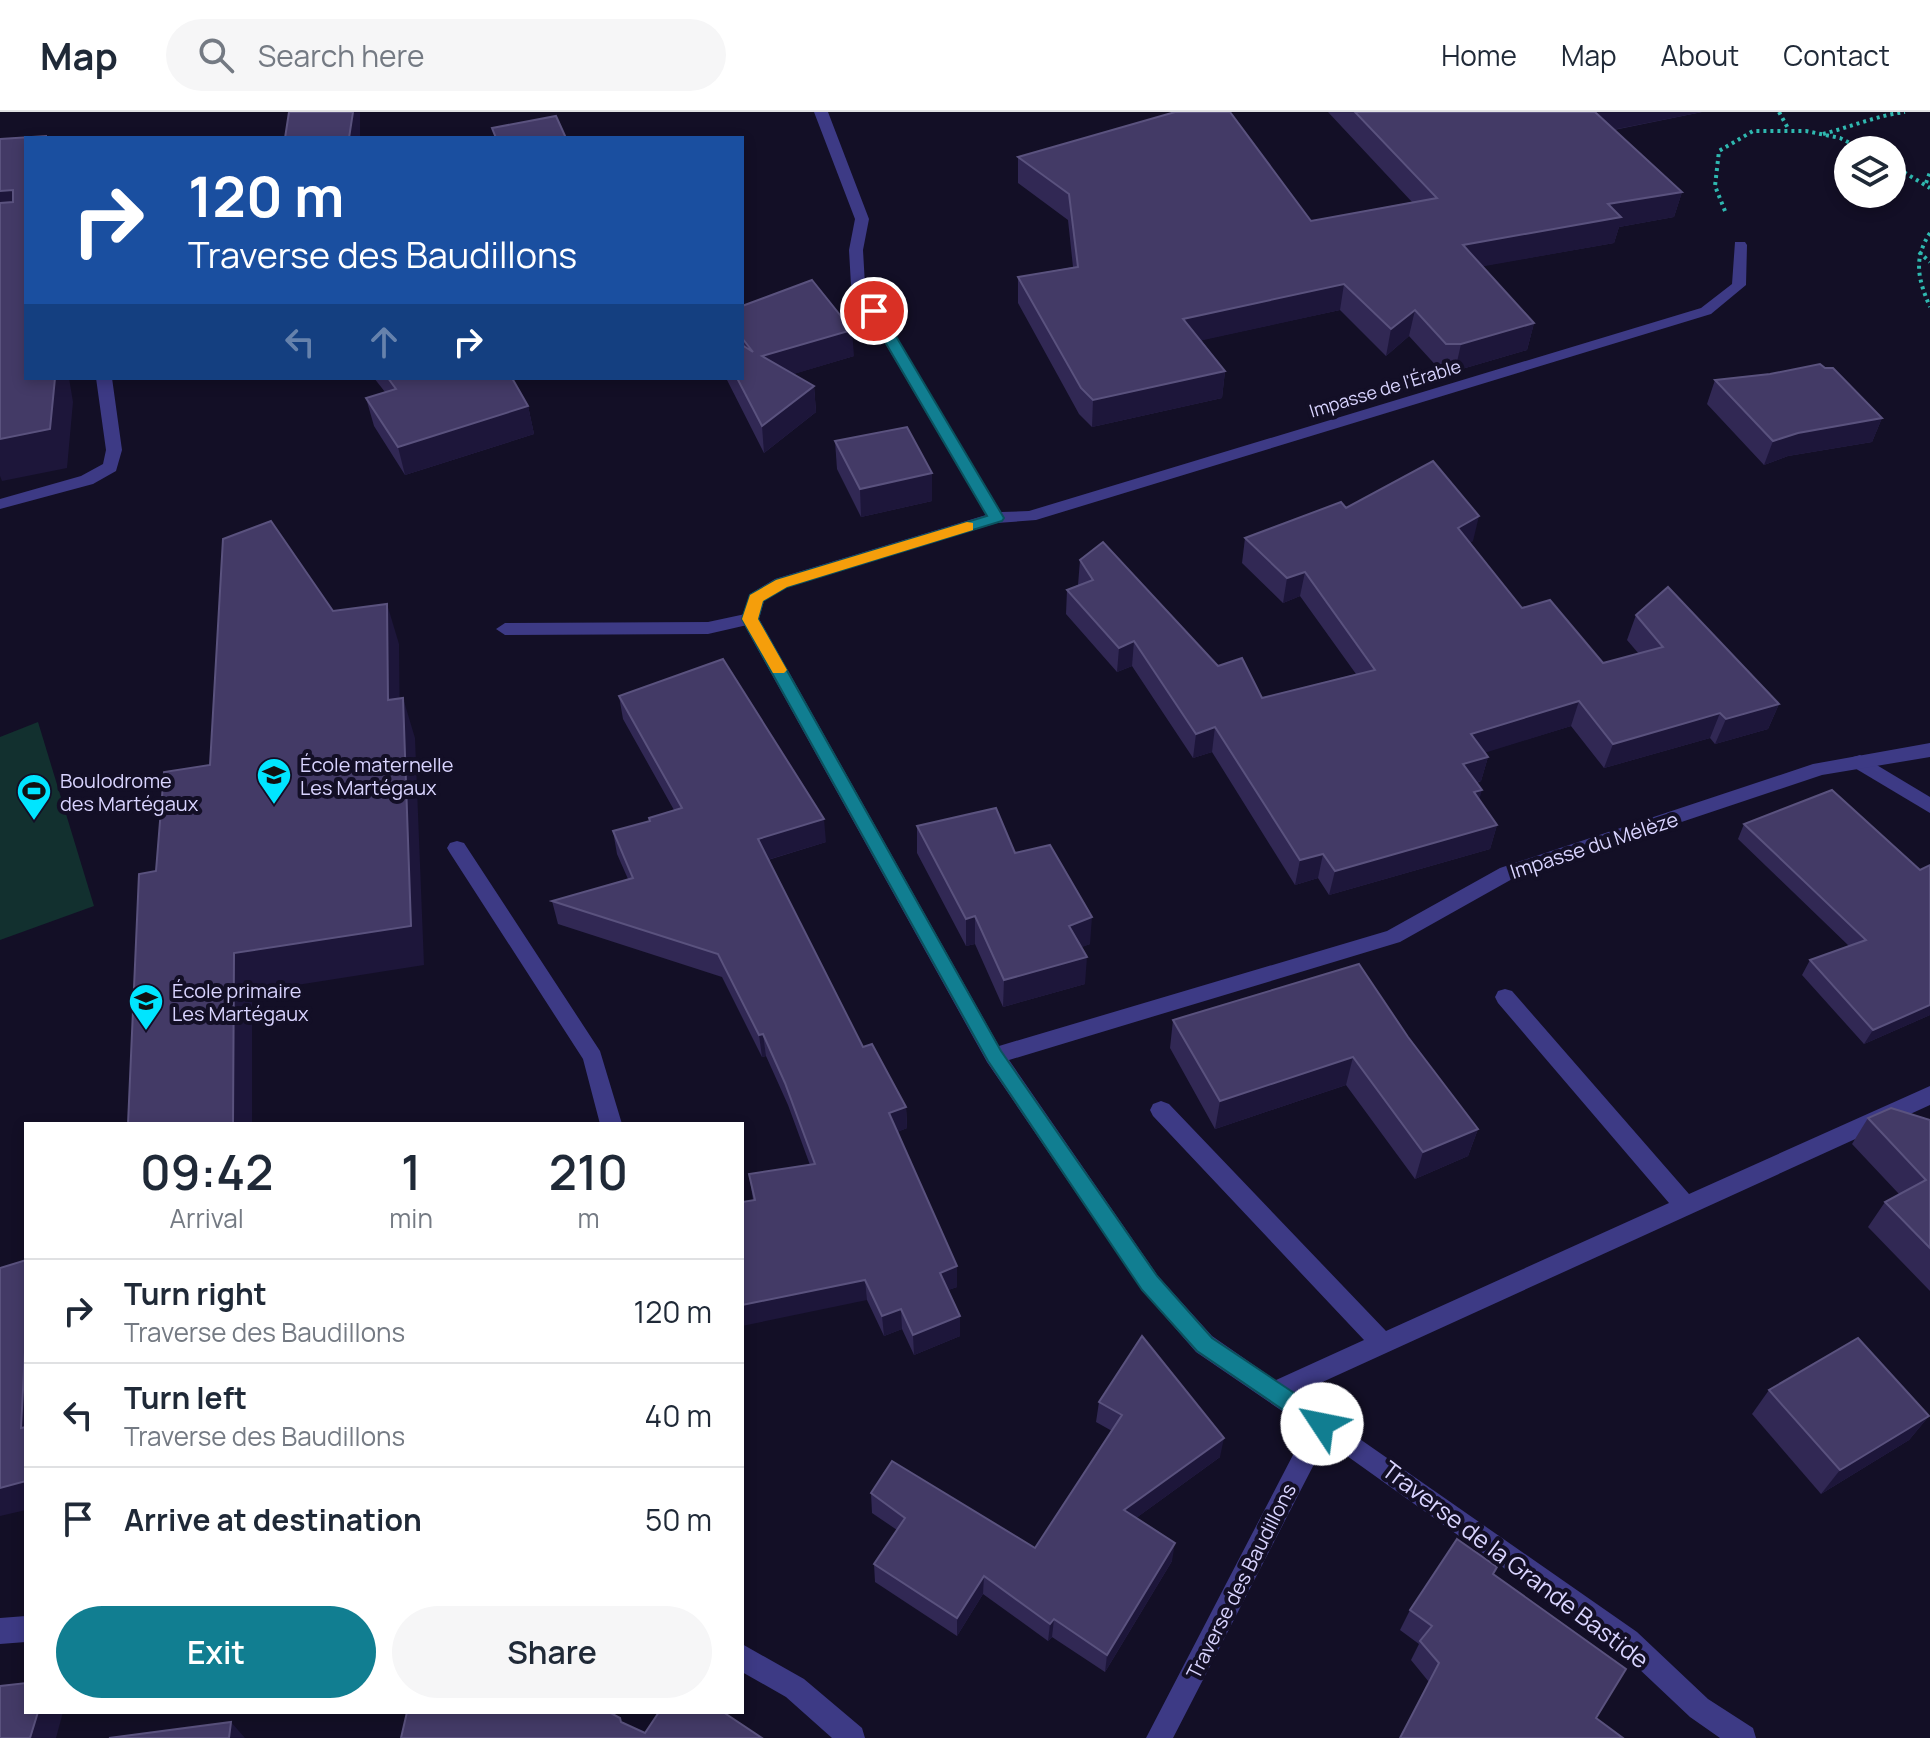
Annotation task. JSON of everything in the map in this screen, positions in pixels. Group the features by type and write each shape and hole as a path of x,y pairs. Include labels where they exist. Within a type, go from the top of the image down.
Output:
{"street":[{"path":"821,112 862,219 856,250 858,285 996,518 781,583 756,598 750,619 994,1056 1150,1283 1204,1344 1322,1424"},
{"name":"Impasse de l'Érable","path":"996,518 1030,516 1706,311 1739,285 1740,245"},
{"path":"0,504 87,480 110,467 114,450 104,380"},
{"path":"505,629 708,628 750,619"},
{"name":"Impasse du Mélèze","path":"994,1056 1393,937 1507,873 1820,769 1930,750"},
{"path":"1860,762 1930,806"},
{"path":"457,848 593,1057 610,1122"},
{"path":"1505,997 1686,1206"},
{"path":"1275,1392 1930,1095"},
{"path":"1161,1110 1382,1343"},
{"name":"Traverse des Baudillons","path":"1159,1738 1322,1424"},
{"name":"Traverse de la Grande Bastide","path":"1322,1424 1628,1641 1699,1708 1743,1738"},
{"path":"0,1631 24,1629"},
{"path":"744,1658 795,1688 852,1738"}],"path":[{"path":"1779,112 1790,131"},
{"path":"1823,135 1868,123 1887,114 1905,112"},
{"path":"1740,245 1715,186 1719,151 1753,131 1790,131 1834,137"},
{"path":"1906,172 1930,188"},
{"path":"1926,183 1930,172"},
{"path":"1930,233 1918,252 1923,290 1930,307"},
{"path":"1918,252 1930,262"}],"green space":[{"name":"Boulodrome des Martégaux","path":"38,722 94,906 0,940 0,737"}],"building":[{"path":"289,112 353,112 349,136 285,136"},
{"path":"1175,112 1230,112 1311,221 1437,198 1355,112 1595,112 1682,192 1608,204 1621,217 1463,245 1534,323 1461,344 1446,344 1415,310 1391,329 1344,284 1183,319 1225,371 1093,400 1081,388 1018,277 1078,267 1069,194 1018,157"},
{"path":"556,116 565,136 495,136 492,128"},
{"path":"24,137 24,380 55,380 50,429 0,439 0,203 13,202 13,190 0,191 0,139"},
{"path":"812,280 852,330 762,356 814,386 762,426 738,380 744,380 744,346 753,352 744,341 744,305"},
{"path":"1820,364 1833,368 1882,418 1798,433 1773,441 1715,380 1770,374"},
{"path":"389,380 513,380 528,406 398,447 366,398 396,389"},
{"path":"907,427 932,473 860,489 835,441"},
{"path":"1433,461 1479,516 1458,528 1522,608 1550,600 1603,663 1663,647 1636,615 1668,587 1779,704 1726,719 1720,713 1613,744 1579,701 1471,734 1488,757 1463,764 1482,790 1474,792 1497,825 1335,871 1323,854 1300,860 1215,727 1196,734 1134,641 1119,648 1067,590 1093,580 1080,560 1103,542 1218,666 1242,658 1262,698 1375,670 1305,572 1287,578 1245,538 1341,502 1346,508"},
{"path":"271,521 333,611 387,604 388,700 403,698 411,926 234,953 233,1122 128,1122 139,874 156,871 164,772 210,765 223,539"},
{"path":"723,659 824,819 758,839 863,1047 872,1044 906,1107 889,1113 957,1266 940,1273 960,1316 913,1335 901,1309 882,1316 865,1280 744,1305 744,1202 755,1200 749,1174 815,1164 763,1034 759,1035 718,954 552,901 633,878 613,831 682,808 619,696"},
{"path":"1832,790 1920,870 1930,865 1930,1005 1873,1030 1810,960 1866,940 1744,824"},
{"path":"996,808 1015,853 1050,845 1092,917 1069,926 1087,957 1004,980 975,916 966,919 917,826"},
{"path":"1359,964 1408,1037 1478,1129 1423,1152 1353,1057 1220,1101 1173,1020"},
{"path":"1891,1108 1930,1120 1930,1248 1885,1202 1926,1180 1868,1118"},
{"path":"24,1261 21,1428 24,1427 24,1482 0,1488 0,1268"},
{"path":"1142,1336 1224,1438 1124,1510 1175,1543 1107,1655 1054,1619 1050,1624 984,1576 957,1618 874,1564 905,1518 871,1493 892,1461 1035,1548 1122,1415 1099,1402"},
{"path":"1858,1338 1929,1416 1840,1470 1769,1390"},
{"path":"1457,1539 1497,1567 1493,1574 1626,1669 1596,1718 1623,1738 1400,1738 1439,1663 1420,1641 1432,1626 1410,1610"},
{"path":"24,1683 24,1714 37,1714 30,1738 0,1738 0,1686"},
{"path":"407,1714 613,1714 621,1722 645,1733 658,1714 726,1714 762,1738 401,1738"},
{"path":"231,1722 229,1738 109,1738"}],"slow traffic":[{"path":"778,670 750,619 756,598 781,583 967,527"}],"place":[{"name":"École maternelle Les Martégaux","path":"274,806"},
{"name":"Boulodrome des Martégaux","path":"34,822"},
{"name":"École primaire Les Martégaux","path":"146,1032"}],"route":[{"path":"874,311 996,518 781,583 756,598 750,619 994,1056 1150,1283 1204,1344 1322,1424"}]}
